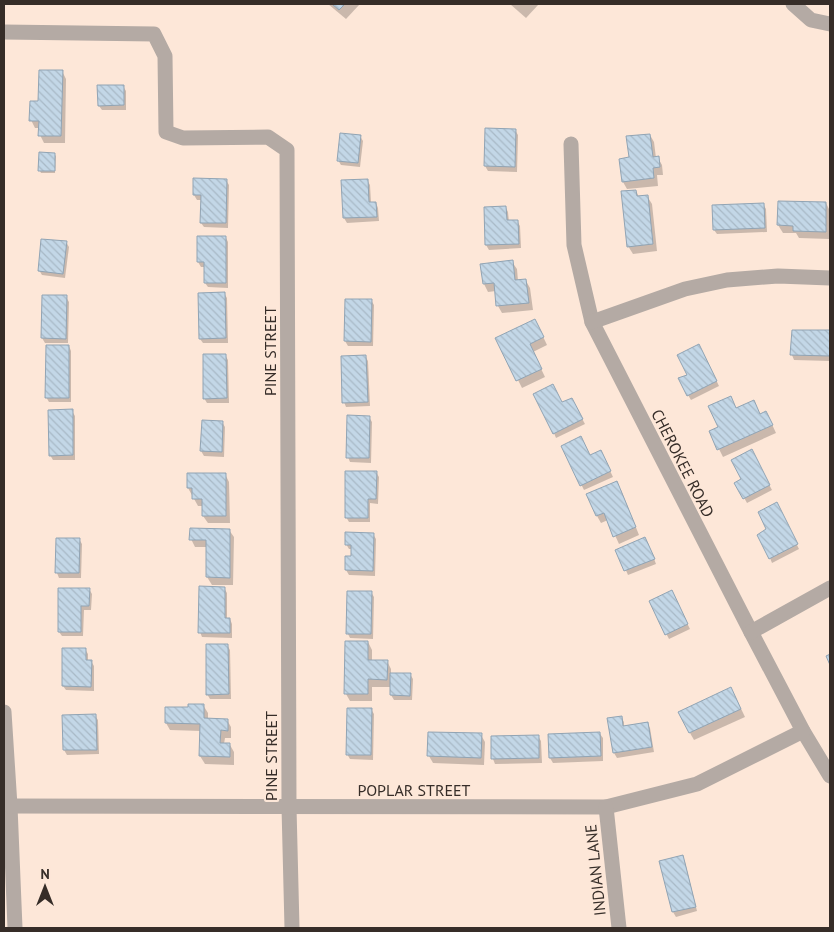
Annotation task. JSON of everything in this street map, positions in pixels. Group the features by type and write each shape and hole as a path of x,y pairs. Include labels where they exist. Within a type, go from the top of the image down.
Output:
{"street":[{"path":"794,4 811,20 830,24"},
{"name":"PINE STREET","path":"4,32 154,34 166,56 166,132 183,138 268,137 287,150 289,807 292,928"},
{"name":"CHEROKEE ROAD","path":"571,144 574,244 592,322 751,632 830,776"},
{"path":"592,322 685,289 727,280 778,276 830,278"},
{"path":"751,632 830,588"},
{"path":"4,712 15,928"},
{"name":"POPLAR STREET","path":"10,806 606,807 697,784 804,731"},
{"name":"INDIAN LANE","path":"606,807 619,928"}],"building":[{"path":"332,4 345,4 339,10"},
{"path":"39,70 63,70 61,136 38,136 39,121 29,121 30,101 38,101"},
{"path":"97,85 124,85 124,105 98,106"},
{"path":"485,128 516,129 515,167 484,166"},
{"path":"340,133 361,135 358,163 337,161"},
{"path":"650,134 653,157 659,156 660,167 653,168 654,178 622,182 619,159 629,157 626,136"},
{"path":"39,152 55,153 55,171 38,171"},
{"path":"193,178 227,179 226,223 200,223 201,195 193,195"},
{"path":"368,179 369,202 376,202 377,217 343,218 341,180"},
{"path":"636,190 637,196 648,195 653,244 627,247 621,191"},
{"path":"778,201 826,202 826,232 793,231 793,226 777,225"},
{"path":"764,203 765,228 713,230 712,205"},
{"path":"506,206 507,220 518,220 519,244 485,245 484,207"},
{"path":"197,236 226,236 226,283 204,283 204,262 197,262"},
{"path":"41,239 67,241 63,274 38,271"},
{"path":"513,260 515,280 526,279 529,303 496,306 494,283 483,284 480,264"},
{"path":"225,292 226,338 199,339 198,293"},
{"path":"42,295 67,295 66,339 41,338"},
{"path":"345,299 372,299 371,342 344,341"},
{"path":"535,319 544,337 530,344 542,369 516,381 495,338"},
{"path":"792,330 830,330 830,356 790,355"},
{"path":"699,344 717,381 687,396 678,378 687,375 677,355"},
{"path":"46,345 69,345 69,398 45,398"},
{"path":"203,354 226,354 227,398 203,399"},
{"path":"366,355 368,402 342,403 341,356"},
{"path":"553,384 562,402 572,398 583,419 553,434 533,394"},
{"path":"731,396 736,408 754,400 760,414 766,411 773,425 717,450 709,431 718,427 708,406"},
{"path":"73,409 73,455 49,456 48,410"},
{"path":"347,415 370,416 369,458 346,458"},
{"path":"202,420 223,421 222,452 200,451"},
{"path":"581,436 590,455 601,450 611,471 580,486 561,446"},
{"path":"752,449 770,485 743,499 734,483 741,479 731,460"},
{"path":"345,471 377,471 376,499 368,499 368,518 345,518"},
{"path":"187,473 226,473 226,516 202,516 202,499 192,499 192,488 187,488"},
{"path":"617,481 636,527 613,537 604,513 596,516 586,494"},
{"path":"777,502 798,544 769,559 757,535 766,529 758,512"},
{"path":"190,528 230,529 230,578 206,577 206,540 189,540"},
{"path":"345,532 374,533 373,571 345,570 345,556 351,556 351,545 345,545"},
{"path":"645,537 655,559 624,571 615,550"},
{"path":"56,538 80,538 79,573 55,573"},
{"path":"199,586 225,587 225,618 230,618 230,633 198,633"},
{"path":"58,588 90,588 89,606 81,606 81,632 58,632"},
{"path":"672,590 688,624 665,635 649,601"},
{"path":"347,591 372,591 371,634 346,634"},
{"path":"345,641 368,641 368,660 388,660 387,680 368,679 368,694 344,694"},
{"path":"206,644 228,644 229,694 206,695"},
{"path":"62,648 86,648 86,660 92,660 91,687 62,686"},
{"path":"830,654 830,665 826,656"},
{"path":"390,673 411,673 410,696 390,695"},
{"path":"731,687 741,709 689,733 678,712"},
{"path":"188,704 204,704 204,718 228,719 228,731 221,730 220,743 230,743 230,757 199,756 200,724 165,723 165,707 188,707"},
{"path":"347,708 372,708 371,755 346,755"},
{"path":"96,714 97,750 63,750 62,715"},
{"path":"622,716 623,726 648,722 652,747 613,753 607,718"},
{"path":"428,732 482,733 481,758 427,756"},
{"path":"600,732 601,756 549,758 548,734"},
{"path":"539,735 539,758 491,759 491,736"},
{"path":"683,855 696,907 672,912 659,861"}]}
